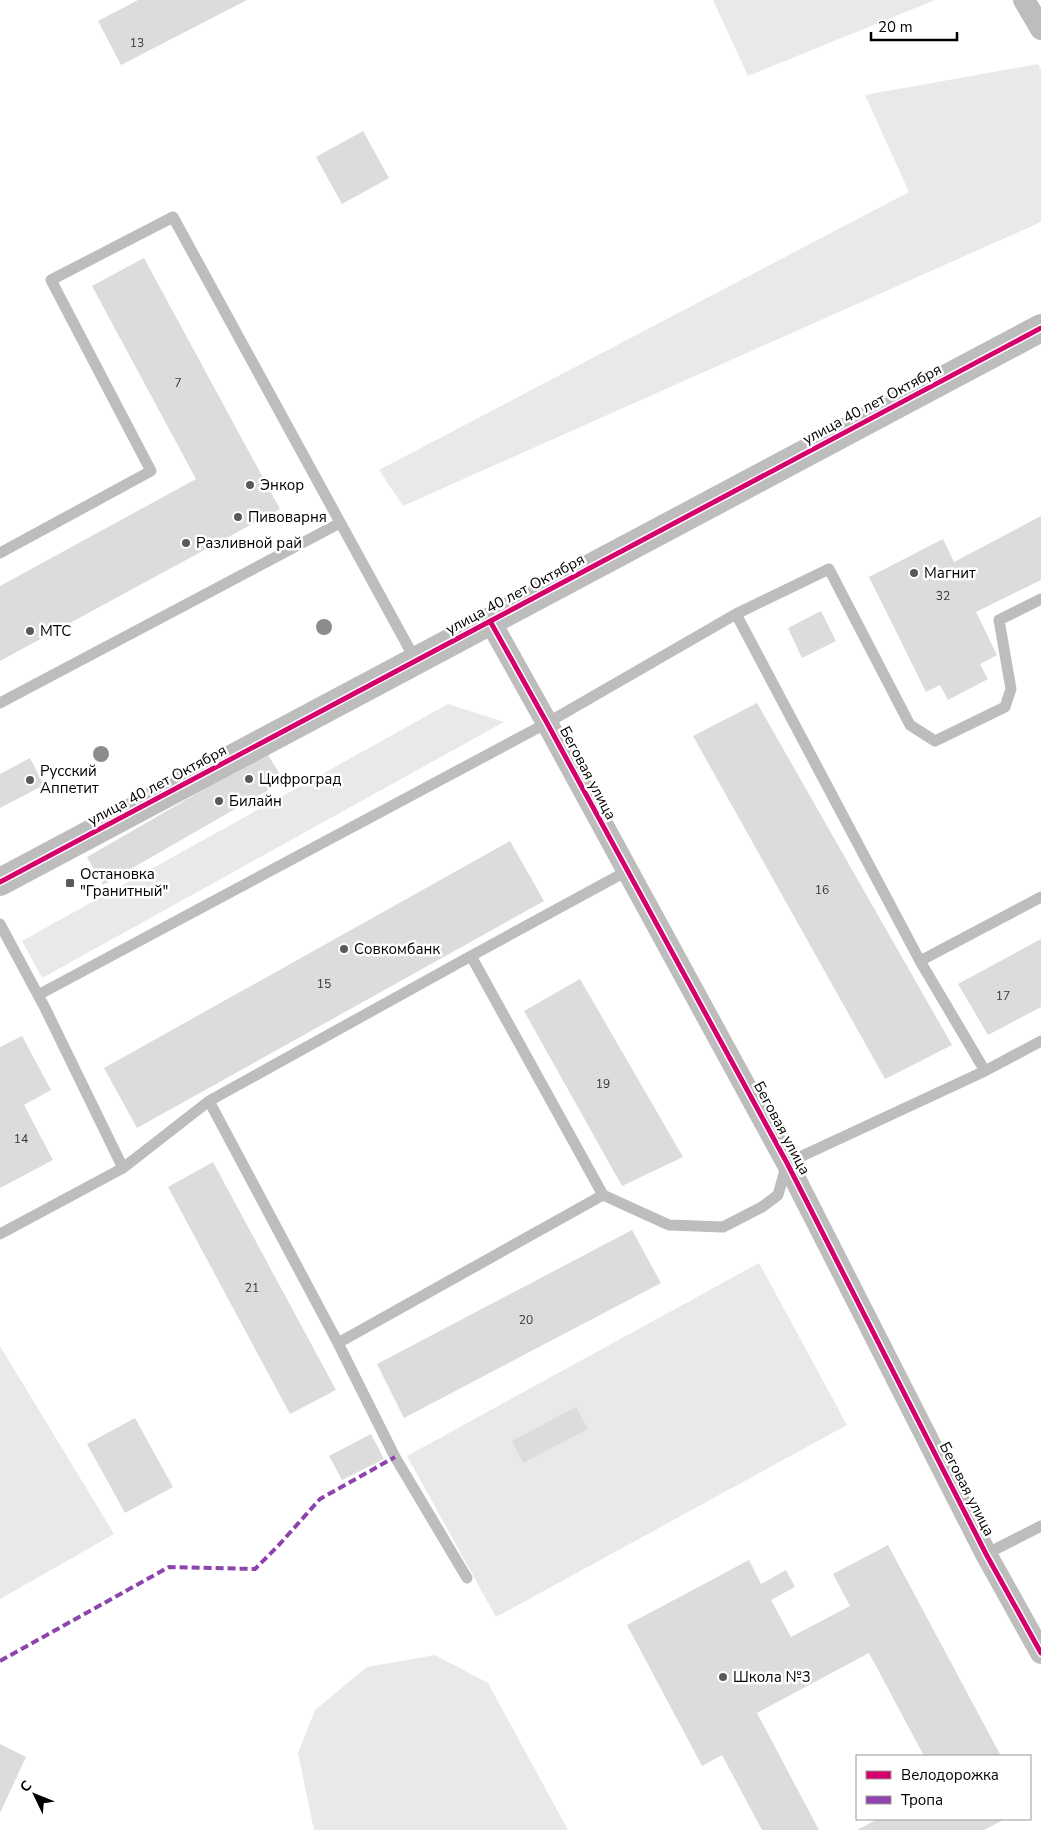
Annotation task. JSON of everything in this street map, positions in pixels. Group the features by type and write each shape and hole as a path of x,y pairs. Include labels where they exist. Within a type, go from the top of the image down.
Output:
{"street":[{"path":"1024,0 1041,29"},
{"name":"улица 40 лет Октября","path":"0,882 1041,328"},
{"name":"Беговая улица","path":"490,621 548,723 787,1163 986,1554 1041,1653"}],"lane":[{"path":"0,552 150,471 52,280 173,217 416,661"},
{"path":"0,703 340,523"},
{"path":"38,995 548,723 736,614 829,569 910,725 935,741 1005,707 1011,689 999,620 1041,599"},
{"path":"736,614 920,961 985,1071"},
{"path":"0,1234 123,1168 209,1101 627,871"},
{"path":"920,961 1041,897"},
{"path":"0,924 38,995 123,1168"},
{"path":"471,956 603,1195 669,1225 723,1227 762,1207 778,1195 787,1163 985,1071 1041,1041"},
{"path":"209,1101 338,1343 395,1457 467,1578"},
{"path":"338,1343 603,1195"},
{"path":"986,1554 1041,1526"}],"shaded area":[{"path":"713,0 935,0 748,76"},
{"path":"1038,64 1041,70 1041,222 403,506 379,470 909,192 865,95"},
{"path":"448,704 504,722 42,978 22,941"},
{"path":"759,1263 847,1425 496,1617 407,1456"},
{"path":"0,1346 114,1534 0,1599"},
{"path":"435,1655 488,1683 568,1830 314,1830 298,1753 315,1710 367,1667"}],"building":[{"path":"138,0 247,0 121,65 98,21"},
{"path":"363,131 389,178 342,204 316,157"},
{"path":"144,258 280,509 0,661 0,586 196,479 92,286"},
{"path":"1041,516 1041,580 976,612 997,655 980,664 988,679 948,700 940,685 926,692 869,577 943,539 954,562"},
{"path":"821,611 836,641 802,658 788,628"},
{"path":"757,703 952,1045 885,1079 693,736"},
{"path":"267,753 284,781 103,885 87,857"},
{"path":"30,758 44,785 0,808 0,774"},
{"path":"510,841 544,901 137,1128 104,1068"},
{"path":"1041,939 1041,1007 988,1035 958,984"},
{"path":"580,979 683,1157 622,1186 524,1011"},
{"path":"22,1036 51,1090 24,1105 53,1160 0,1188 0,1047"},
{"path":"213,1162 336,1390 290,1414 168,1187"},
{"path":"632,1230 661,1283 404,1418 377,1364"},
{"path":"576,1407 588,1429 523,1463 512,1441"},
{"path":"135,1418 173,1487 125,1513 87,1444"},
{"path":"371,1434 384,1459 342,1480 329,1456"},
{"path":"888,1545 1000,1755 923,1755 869,1653 757,1713 819,1830 762,1830 722,1755 702,1766 627,1625 749,1560 761,1584 786,1570 795,1587 771,1600 791,1637 850,1606 833,1574"},
{"path":"0,1744 26,1757 0,1813"},
{"path":"876,1820 1003,1820 984,1830 857,1830"}],"marked path":[{"path":"0,1661 169,1567 255,1569 320,1499 395,1457"}],"cycle path":[{"path":"0,882 1041,328"},
{"path":"490,621 787,1163 986,1554 1041,1653"}],"place":[{"name":"Энкор","path":"250,485"},
{"name":"Пивоварня","path":"238,517"},
{"name":"Разливной рай","path":"186,543"},
{"name":"Магнит","path":"914,573"},
{"name":"МТС","path":"30,631"},
{"name":"Цифроград","path":"249,779"},
{"name":"Русский Аппетит","path":"30,780"},
{"name":"Билайн","path":"219,801"},
{"name":"Остановка \"Гранитный\"","path":"70,883"},
{"name":"Совкомбанк","path":"344,949"},
{"name":"Школа №3","path":"723,1677"}]}
